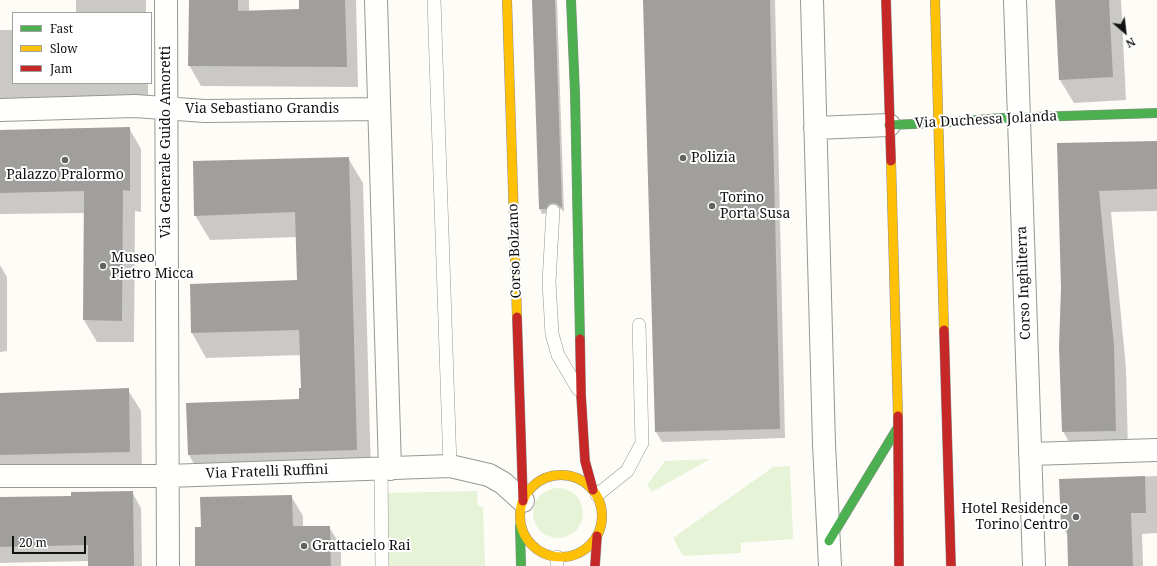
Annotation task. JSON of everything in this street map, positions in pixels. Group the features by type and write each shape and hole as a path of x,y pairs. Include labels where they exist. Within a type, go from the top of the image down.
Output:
{"street":[{"name":"Via Generale Guido Amoretti","path":"166,0 168,566"},
{"path":"376,0 385,469"},
{"name":"Corso Bolzano","path":"507,0 521,510 521,566"},
{"path":"571,0 575,93 581,394 585,461 595,493 601,505 602,515 601,526 593,542 580,552 557,562 529,543 524,534 521,510 532,487 546,478 554,476 571,476 587,484 595,493"},
{"path":"812,0 824,444 830,566"},
{"path":"886,0 898,427 899,566"},
{"path":"935,0 951,566"},
{"name":"Corso Inghilterra","path":"1015,0 1034,566"},
{"name":"Via Sebastiano Grandis","path":"0,110 136,106 205,111 379,109"},
{"name":"Via Duchessa Jolanda","path":"815,128 1157,113"},
{"path":"829,541 898,427"},
{"path":"1030,454 1157,450"},
{"name":"Via Fratelli Ruffini","path":"0,476 168,476 450,466 489,475 503,483 521,510"},
{"path":"595,566 597,536"}],"lane":[{"path":"434,0 450,466"},
{"path":"552,211 549,282 552,334 558,355 581,394"},
{"path":"595,493 628,471 642,443 639,325"},
{"path":"382,566 385,469"}],"green space":[{"path":"710,459 652,492 647,485 665,461"},
{"path":"790,466 793,539 741,543 741,553 683,556 673,538 773,467"},
{"path":"553,488 563,488 576,495 583,508 583,518 576,531 563,538 553,538 544,534 537,527 533,518 533,508 537,499 544,492"},
{"path":"477,491 478,506 483,507 485,566 385,566 384,493"}],"building":[{"path":"189,0 238,0 238,11 299,9 299,0 345,0 347,67 188,66"},
{"path":"532,0 555,0 562,208 553,203 549,204 546,209 539,209"},
{"name":"Torino Porta Susa","path":"643,0 770,0 780,429 655,432"},
{"path":"1055,0 1109,0 1113,77 1059,80"},
{"name":"Palazzo Pralormo","path":"130,127 130,191 123,190 122,321 83,320 84,191 0,193 0,130"},
{"path":"1157,141 1157,189 1099,191 1114,345 1116,431 1062,432 1059,347 1061,288 1057,143"},
{"path":"349,157 357,450 188,455 186,403 299,399 299,388 301,388 299,330 191,333 190,284 297,280 295,212 194,216 193,161"},
{"path":"129,388 130,452 0,455 0,393"},
{"path":"1145,476 1146,513 1131,513 1133,566 1068,566 1067,526 1061,526 1059,479"},
{"path":"133,491 134,566 88,566 88,545 0,547 0,497 71,496 71,492"},
{"path":"292,495 293,526 330,526 331,566 195,566 195,527 201,527 200,497"}],"traffic: fast":[{"path":"571,0 575,93 580,339"},
{"path":"889,125 1002,118 1157,113"},
{"path":"829,541 898,427"},
{"path":"520,526 521,566"}],"traffic: slow":[{"path":"507,0 517,317"},
{"path":"935,0 944,330"},
{"path":"891,161 898,416"},
{"path":"561,475 577,478 590,487 599,500 602,516 599,532 590,545 577,554 561,557 545,554 532,545 523,532 520,516 523,500 532,487 545,478 561,475"}],"traffic: jam":[{"path":"886,0 891,161"},
{"path":"517,317 523,501"},
{"path":"944,330 951,566"},
{"path":"580,339 581,394 585,461 593,490"},
{"path":"898,416 899,566"},
{"path":"595,566 597,536"}],"place":[{"name":"Polizia","path":"683,158"},
{"name":"Palazzo Pralormo","path":"65,160"},
{"name":"Torino Porta Susa","path":"712,206"},
{"name":"Museo Pietro Micca","path":"103,266"},
{"name":"Hotel Residence Torino Centro","path":"1076,517"},
{"name":"Grattacielo Rai","path":"304,546"}]}
